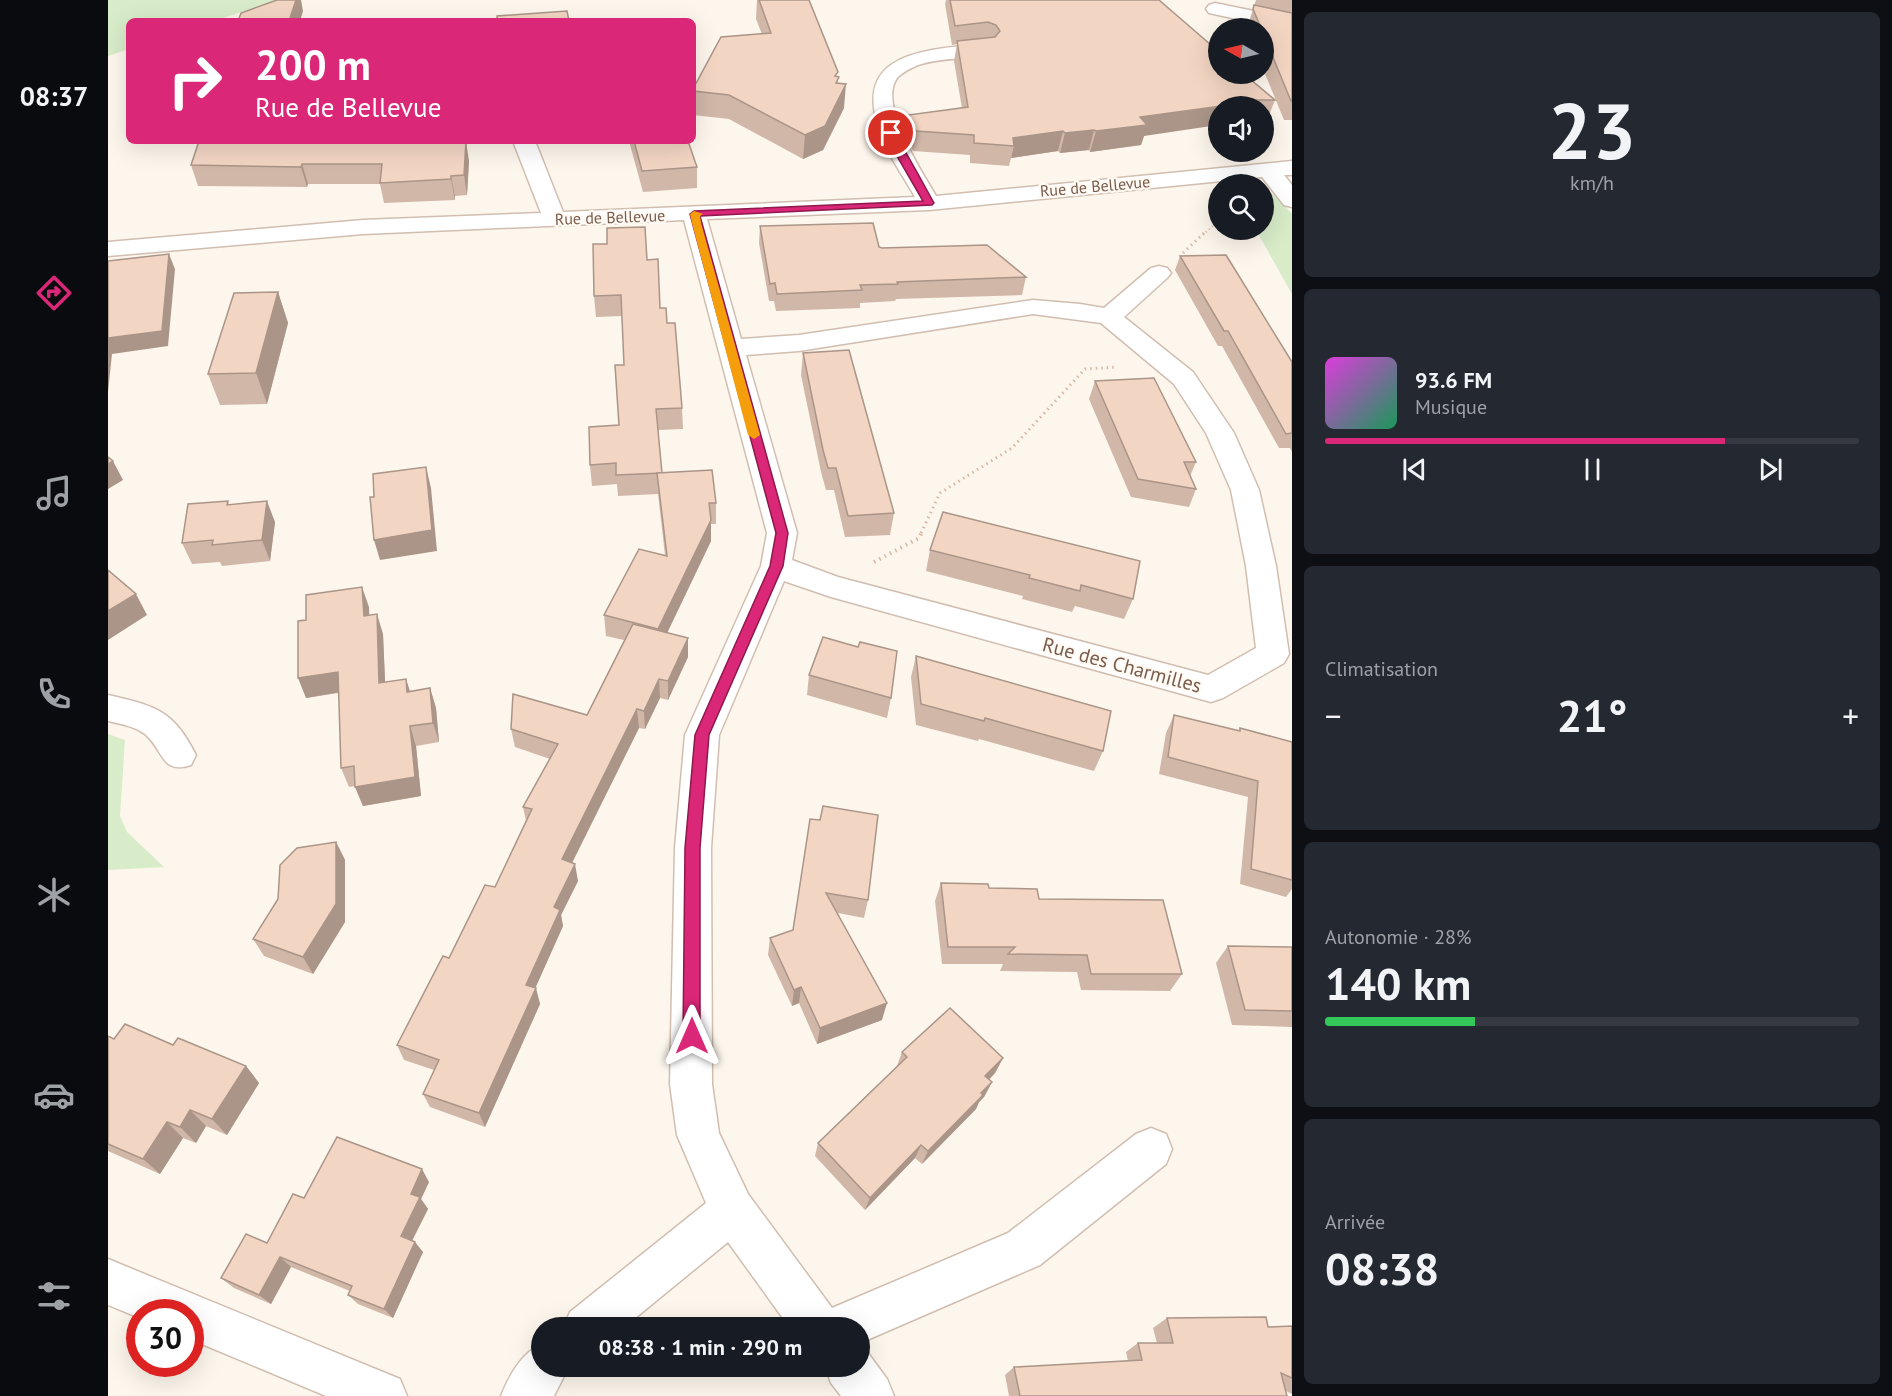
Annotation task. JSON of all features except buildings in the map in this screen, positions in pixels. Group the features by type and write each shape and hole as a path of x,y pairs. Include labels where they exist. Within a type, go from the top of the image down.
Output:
{"street":[{"path":"1215,9 1292,26"},
{"path":"929,203 899,151 884,114 885,84 891,73 925,57 984,50"},
{"path":"525,144 555,219"},
{"name":"Rue de Bellevue","path":"1256,174 1268,170 1292,168"},
{"path":"1268,170 1292,200"},
{"name":"Rue de Bellevue","path":"108,249 363,227 929,203 1208,182"},
{"path":"694,214 782,533 776,566 702,735 693,848 691,1084 698,1135 732,1210 810,1317"},
{"path":"1109,317 1159,273"},
{"name":"Rue des Charmilles","path":"731,348 799,343 1033,307 1080,311 1109,317 1184,378 1220,433 1245,490 1261,566 1273,654 1210,689 831,586 776,566"},
{"path":"108,708 142,716 161,726 179,755"},
{"path":"867,1317 1024,1250 1151,1149"},
{"path":"600,1317 732,1210"},
{"path":"108,1282 149,1299"},
{"path":"204,1322 383,1396"},
{"path":"525,1396 538,1377"},
{"path":"856,1377 870,1396"}],"path":[{"path":"1159,273 1208,230"},
{"path":"831,586 919,537 940,493 1012,448 1085,369 1165,363"}],"green space":[{"path":"108,0 278,0 223,18 126,18 126,50 108,56"},
{"path":"1274,194 1292,214 1292,294 1262,240 1274,240"},
{"path":"108,734 125,740 120,816 127,832 164,867 108,870"}],"slow traffic":[{"path":"698,214 694,214 754,435"}],"route":[{"path":"692,1036 693,848 702,735 776,566 782,533 694,214 929,203 891,133"}]}
